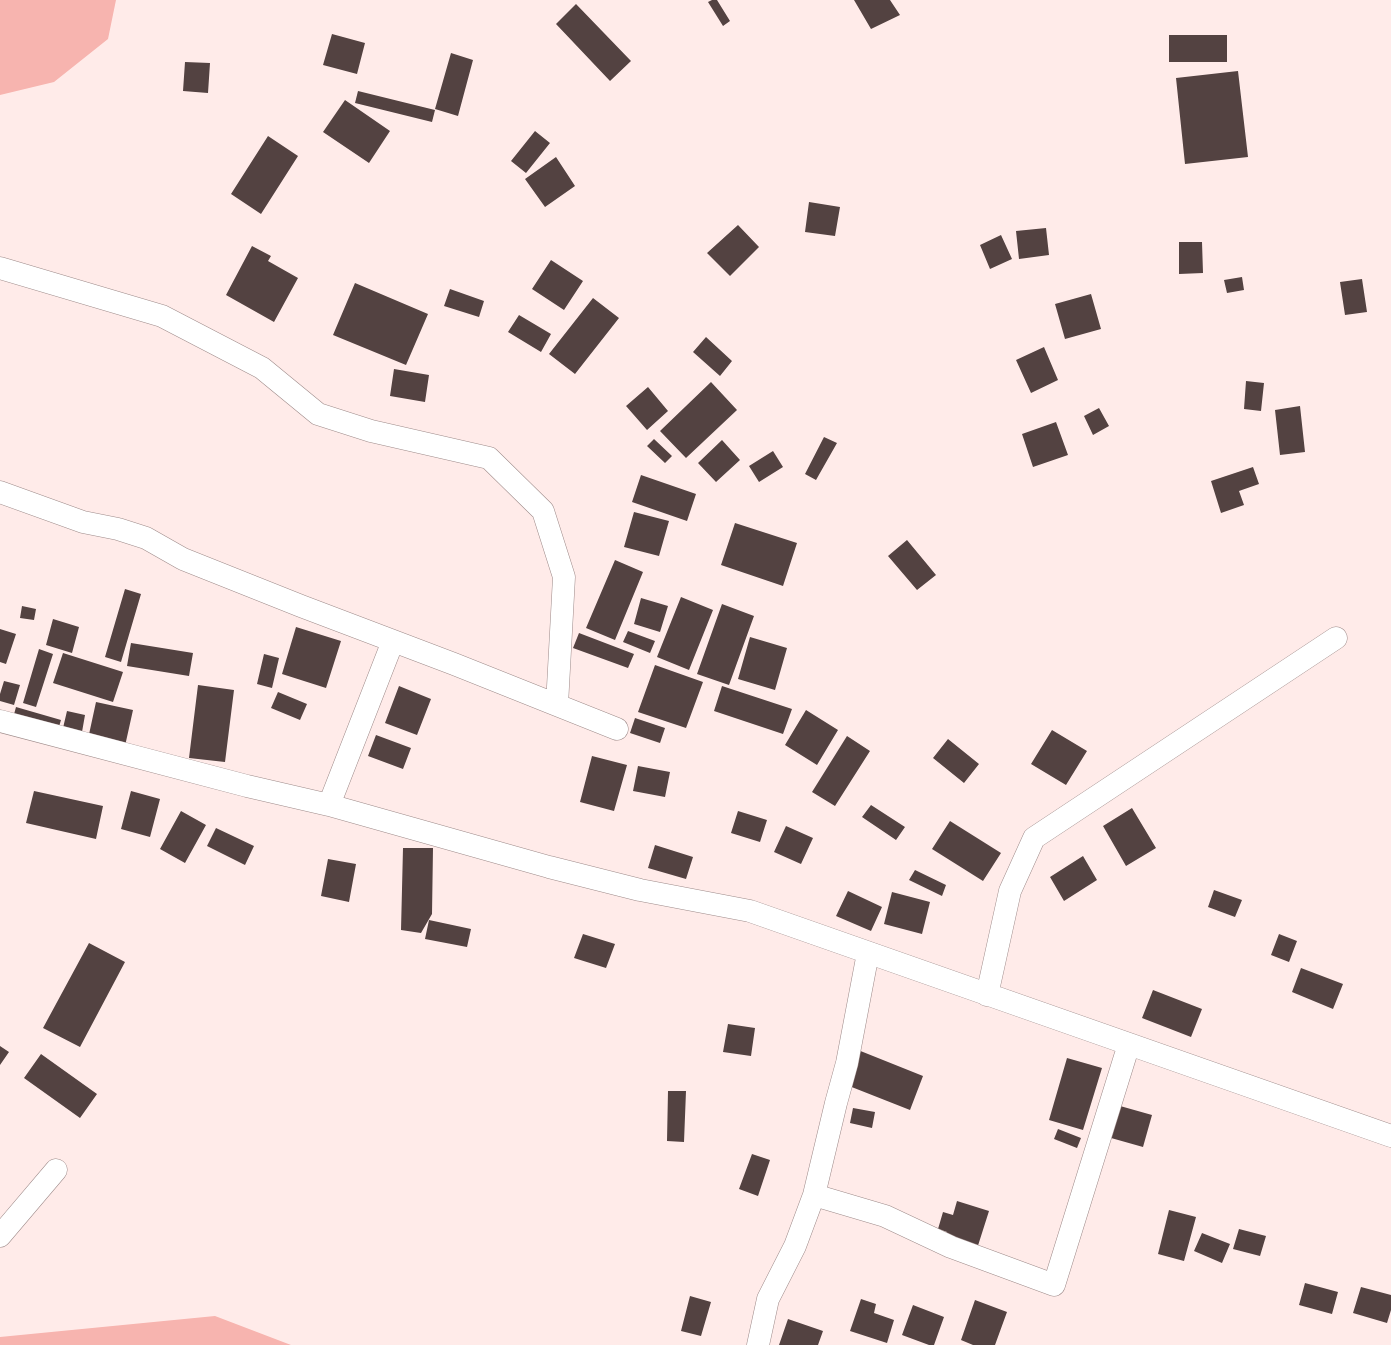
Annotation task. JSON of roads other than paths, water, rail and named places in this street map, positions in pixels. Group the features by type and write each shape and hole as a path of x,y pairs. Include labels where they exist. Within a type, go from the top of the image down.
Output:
{"street":[{"path":"0,268 162,316 262,368 318,414 371,431 489,458 543,510 564,577 557,705"},
{"path":"0,492 83,522 146,538 183,559 617,729"},
{"path":"987,995 1010,891 1034,838 1336,638"},
{"path":"329,805 393,641"},
{"path":"0,721 247,786 329,805 549,867 640,890 750,911 1391,1136"},
{"path":"758,1345 768,1299 795,1246 814,1195 836,1103 848,1063 868,953"},
{"path":"814,1195 885,1216 951,1246 1054,1284 1129,1044"},
{"path":"0,1236 56,1170"}]}
